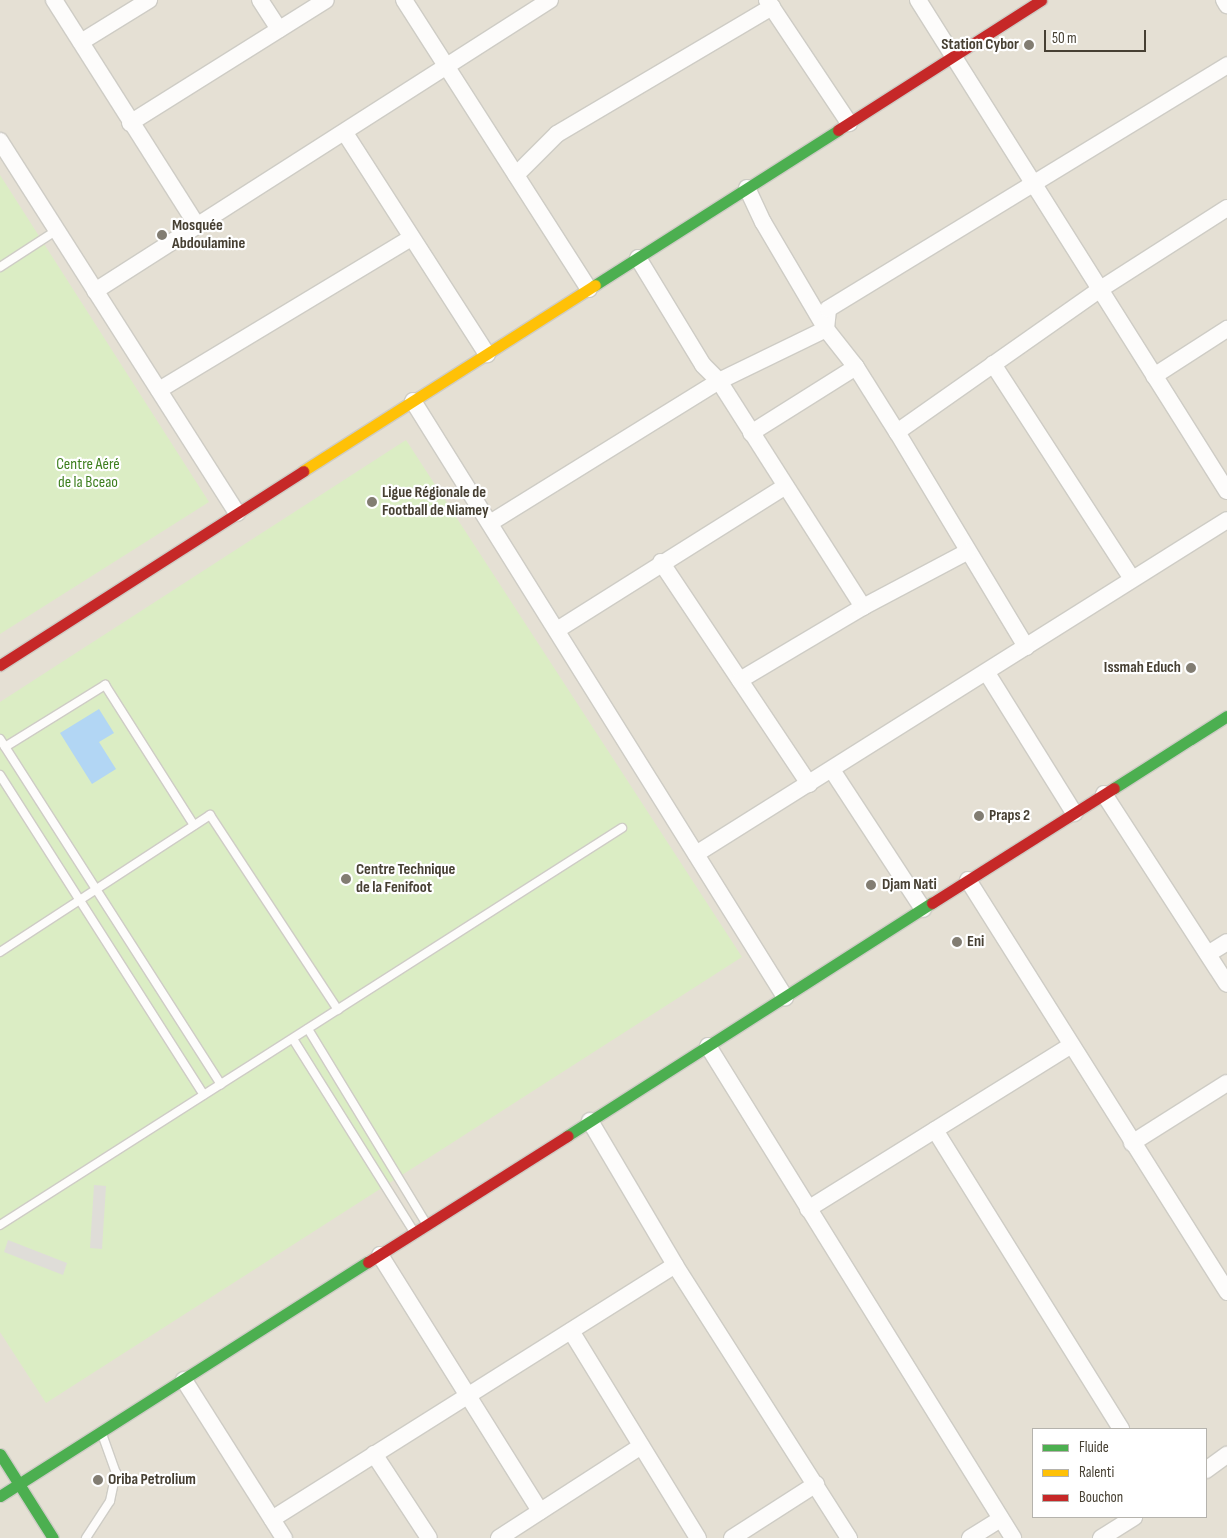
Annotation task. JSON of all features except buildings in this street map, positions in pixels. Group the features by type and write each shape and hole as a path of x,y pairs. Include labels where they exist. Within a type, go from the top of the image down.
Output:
{"street":[{"path":"54,0 130,123 197,225"},
{"path":"80,42 149,0"},
{"path":"260,0 279,30"},
{"path":"130,123 326,0"},
{"path":"404,0 589,289"},
{"path":"95,291 345,133 548,0"},
{"path":"918,0 1227,491"},
{"path":"0,665 1041,0"},
{"path":"1224,0 1227,5"},
{"path":"516,175 557,134 769,4 848,123"},
{"path":"826,329 828,309 1227,65"},
{"path":"345,133 487,354"},
{"path":"0,142 237,513"},
{"path":"747,188 763,222 826,329 856,367 897,432 967,552 1026,647"},
{"path":"897,432 1099,290 1227,208"},
{"path":"159,390 411,238"},
{"path":"638,258 703,365 719,381 784,486 863,607"},
{"path":"490,523 719,381 826,329"},
{"path":"1154,376 1227,329"},
{"path":"993,364 1132,579"},
{"path":"751,433 856,367"},
{"path":"413,401 785,997"},
{"path":"557,630 784,486"},
{"path":"696,854 987,673 1227,520"},
{"path":"740,680 863,607 967,552"},
{"path":"662,562 809,784"},
{"path":"987,673 1074,813"},
{"path":"0,1496 1227,716"},
{"path":"832,770 922,910"},
{"path":"1104,794 1227,984"},
{"path":"968,880 1227,1292"},
{"path":"1208,954 1227,942"},
{"path":"808,1209 1071,1044"},
{"path":"708,1046 1013,1538"},
{"path":"1132,1143 1227,1083"},
{"path":"590,1121 675,1266 849,1538"},
{"path":"935,1130 1121,1428"},
{"path":"380,1255 540,1511"},
{"path":"272,1519 675,1266"},
{"path":"571,1331 698,1538"},
{"path":"184,1380 284,1538"},
{"path":"499,1538 641,1446"},
{"path":"0,1454 53,1538"},
{"path":"374,1454 429,1538"},
{"path":"1207,1469 1227,1455"},
{"path":"732,1538 816,1484"},
{"path":"970,1538 1001,1518"},
{"path":"1101,1538 1132,1518"}],"lane":[{"path":"0,267 57,230"},
{"path":"5,747 106,685 194,825"},
{"path":"0,739 221,1084"},
{"path":"0,776 204,1095"},
{"path":"0,952 207,815 214,818 338,1010"},
{"path":"0,1225 622,828"},
{"path":"308,1029 428,1225"},
{"path":"293,1038 414,1233"},
{"path":"86,1538 110,1501 116,1473 102,1432"}],"shaded area":[{"path":"0,0 1227,0 1227,1538 0,1538"},
{"path":"94,1185 106,1186 102,1249 90,1248"},
{"path":"8,1240 67,1263 63,1275 4,1252"}],"green space":[{"name":"Centre Aéré de la Bceao","path":"0,175 209,502 0,634"},
{"name":"Centre Technique de la Fenifoot","path":"406,440 742,957 46,1403 0,1332 0,702"}],"water":[{"path":"99,709 114,733 99,742 116,769 92,784 60,733"}],"traffic: fast":[{"path":"595,285 838,130"},
{"path":"1114,788 1227,716"},
{"path":"567,1136 932,903"},
{"path":"0,1496 368,1262"},
{"path":"0,1454 53,1538"}],"traffic: slow":[{"path":"303,471 595,285"}],"traffic: jam":[{"path":"838,130 1041,0"},
{"path":"0,665 303,471"},
{"path":"932,903 1114,788"},
{"path":"368,1262 567,1136"}],"place":[{"name":"Station Cybor","path":"1029,45"},
{"name":"Mosquée Abdoulamine","path":"162,235"},
{"name":"Ligue Régionale de Football de Niamey","path":"372,502"},
{"name":"Issmah Educh","path":"1191,668"},
{"name":"Praps 2","path":"979,816"},
{"name":"Centre Technique de la Fenifoot","path":"346,879"},
{"name":"Djam Nati","path":"871,885"},
{"name":"Eni","path":"957,942"},
{"name":"Oriba Petrolium","path":"98,1480"}]}
